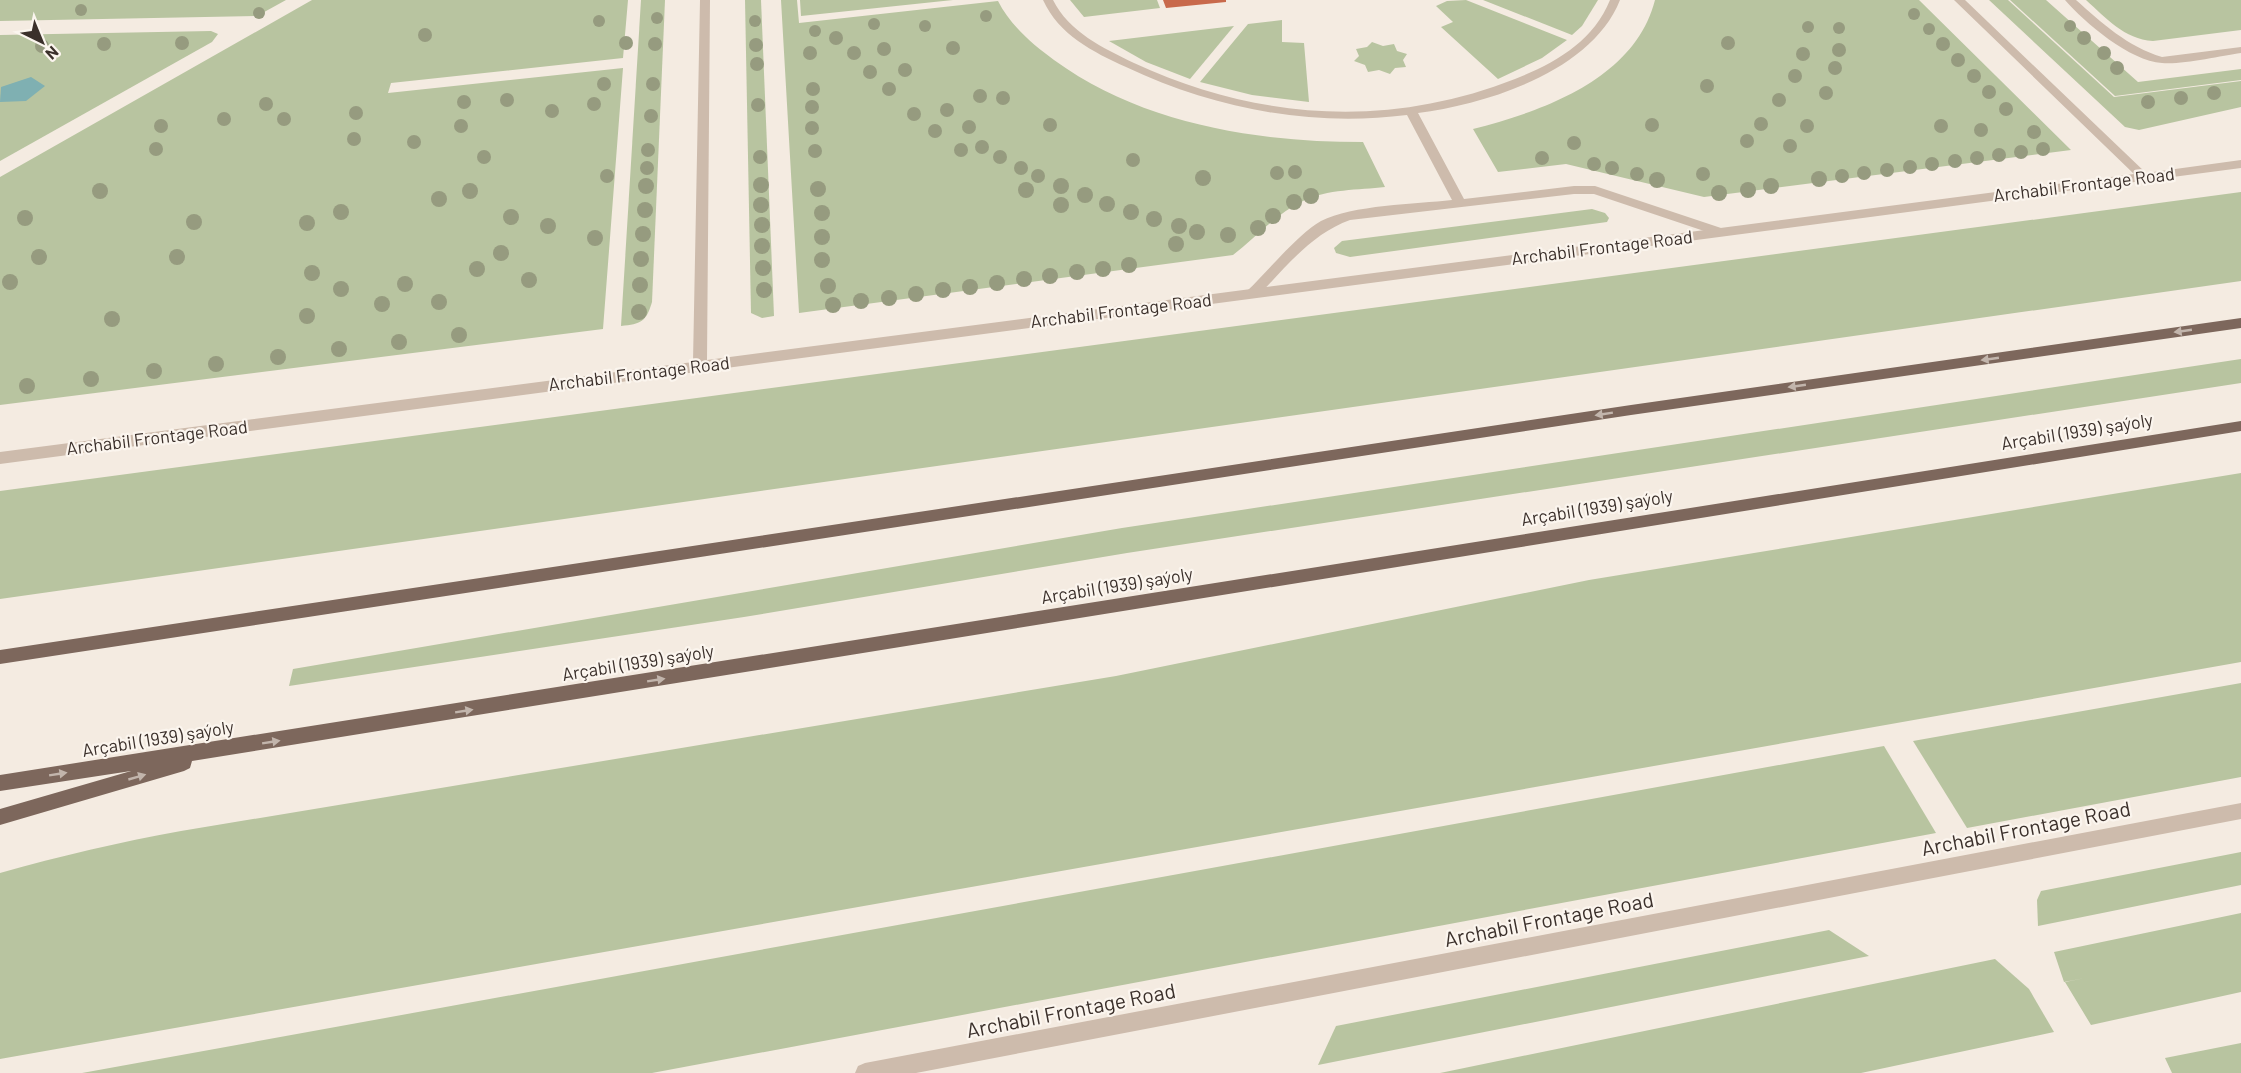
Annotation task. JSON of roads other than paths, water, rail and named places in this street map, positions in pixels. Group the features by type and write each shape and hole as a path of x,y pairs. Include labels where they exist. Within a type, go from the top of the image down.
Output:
{"main road":[{"path":"0,657 1631,410 2241,323"},
{"name":"Arçabil (1939) şaýoly","path":"0,783 2241,426"},
{"path":"0,817 242,746"}],"street":[{"path":"700,366 705,0"},
{"path":"1048,0 1060,19 1087,42 1134,69 1207,96 1251,107 1314,115 1362,116 1412,113 1502,89 1550,68 1576,51 1597,32 1611,13 1615,0"},
{"path":"1959,0 2144,177"},
{"path":"2070,0 2128,48 2150,58 2162,60 2241,50"},
{"path":"1412,113 1460,203"},
{"name":"Archabil Frontage Road","path":"0,458 2241,164"},
{"path":"1252,294 1312,234 1326,224 1348,216 1574,190 1594,190 1720,232"},
{"name":"Archabil Frontage Road","path":"865,1073 2241,810"}],"water":[{"path":"31,77 45,86 26,101 0,102 1,87"}]}
